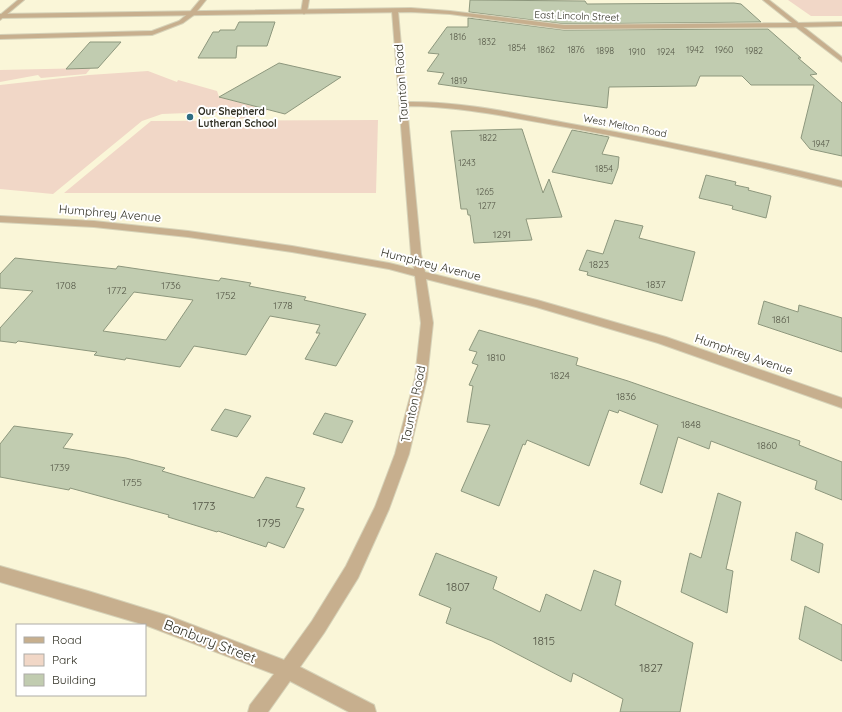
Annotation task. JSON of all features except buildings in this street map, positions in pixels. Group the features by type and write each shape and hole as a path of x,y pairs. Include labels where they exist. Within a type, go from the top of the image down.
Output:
{"street":[{"path":"1,16 21,0"},
{"path":"0,37 152,33 187,20 195,13 203,0"},
{"path":"304,12 306,0"},
{"path":"766,0 842,60"},
{"name":"East Lincoln Street","path":"1,16 396,11 449,12 528,24 564,27 842,24"},
{"name":"Taunton Road","path":"257,712 318,627 352,572 382,509 402,454 421,378 427,323 424,296 416,254 402,104 396,11"},
{"name":"West Melton Road","path":"402,104 437,105 589,129 719,155 842,184"},
{"name":"Humphrey Avenue","path":"0,219 94,224 232,240 381,265 537,304 655,338 842,402"},
{"name":"Banbury Street","path":"0,574 88,599 169,625 287,670 367,712"}],"green space":[{"path":"788,0 842,0 842,16 811,16"},
{"path":"91,68 86,74 41,78 38,75 0,82 0,70"},
{"path":"148,71 177,82 178,80 217,91 219,97 267,110 263,116 238,119 213,112 162,114 142,121 53,194 0,189 0,85 89,75"},
{"path":"378,120 376,193 64,193 151,121"}],"place":[{"name":"Our Shepherd Lutheran School","path":"190,117"}]}
